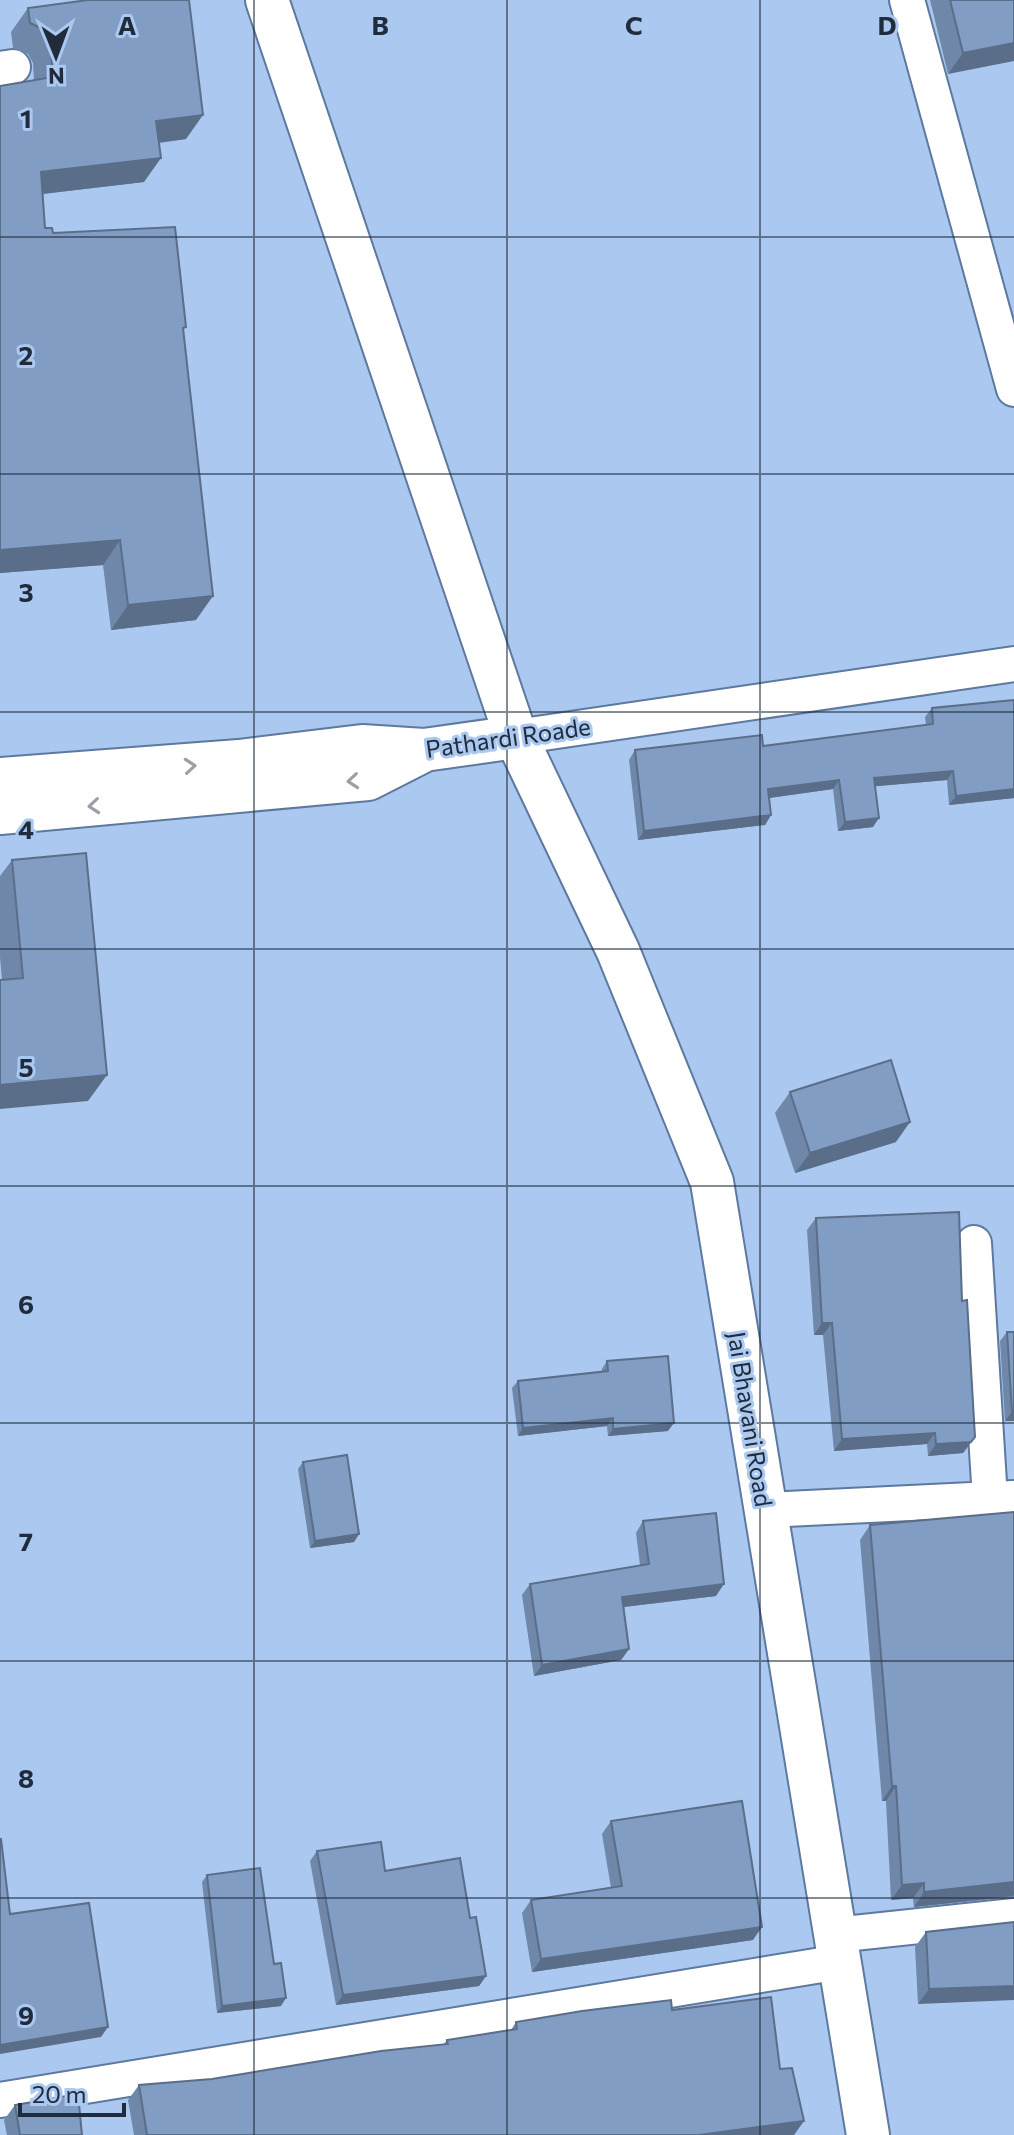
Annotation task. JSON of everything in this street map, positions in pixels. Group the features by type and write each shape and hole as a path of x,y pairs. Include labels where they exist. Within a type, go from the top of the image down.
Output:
{"street":[{"name":"Jai Bhavani Road","path":"267,0 516,737 618,951 712,1182 868,2135"},
{"path":"907,0 1014,389"},
{"name":"Pathardi Roade","path":"0,779 225,763 362,746 424,750 1014,664"},
{"path":"0,813 368,779 424,750"},
{"path":"766,1510 1002,1499 974,1243"},
{"path":"0,2100 1014,1916"}],"building":[{"path":"88,0 189,0 203,115 156,121 161,158 41,172 45,228 52,228 53,233 175,227 213,596 128,605 120,540 0,550 0,86 53,77 50,39 45,30 30,23 28,8"},
{"path":"950,0 1014,0 1014,43 963,53"},
{"path":"1014,700 1014,789 956,796 953,771 874,778 879,818 845,822 839,780 768,789 771,815 644,831 635,750 762,735 763,746 933,724 932,708"},
{"path":"86,853 107,1075 0,1085 0,980 23,978 12,860"},
{"path":"891,1060 910,1122 810,1153 790,1092"},
{"path":"959,1212 962,1301 967,1300 975,1437 971,1442 936,1444 935,1433 842,1439 832,1323 822,1323 816,1218"},
{"path":"1007,1332 1014,1332 1014,1412 1012,1412"},
{"path":"668,1356 674,1423 613,1429 613,1418 523,1428 518,1381 608,1371 607,1361"},
{"path":"347,1455 359,1534 315,1541 303,1462"},
{"path":"1014,1512 1014,1882 924,1892 924,1883 902,1885 896,1786 892,1786 870,1525"},
{"path":"716,1513 724,1584 622,1597 629,1649 542,1665 530,1584 649,1564 643,1521"},
{"path":"742,1801 762,1927 541,1959 531,1900 622,1886 611,1821"},
{"path":"0,1839 10,1914 89,1903 108,2027 0,2045"},
{"path":"381,1842 385,1871 460,1858 470,1918 476,1917 486,1976 343,1995 317,1851"},
{"path":"260,1868 274,1964 281,1963 286,1998 222,2006 207,1875"},
{"path":"1014,1922 1014,1986 929,1989 926,1932"},
{"path":"771,1997 780,2069 792,2068 804,2121 699,2135 147,2135 139,2085 212,2079 381,2051 448,2044 447,2040 517,2029 516,2022 582,2011 671,2000 672,2010"},
{"path":"78,2094 82,2135 20,2135 15,2105"}]}
